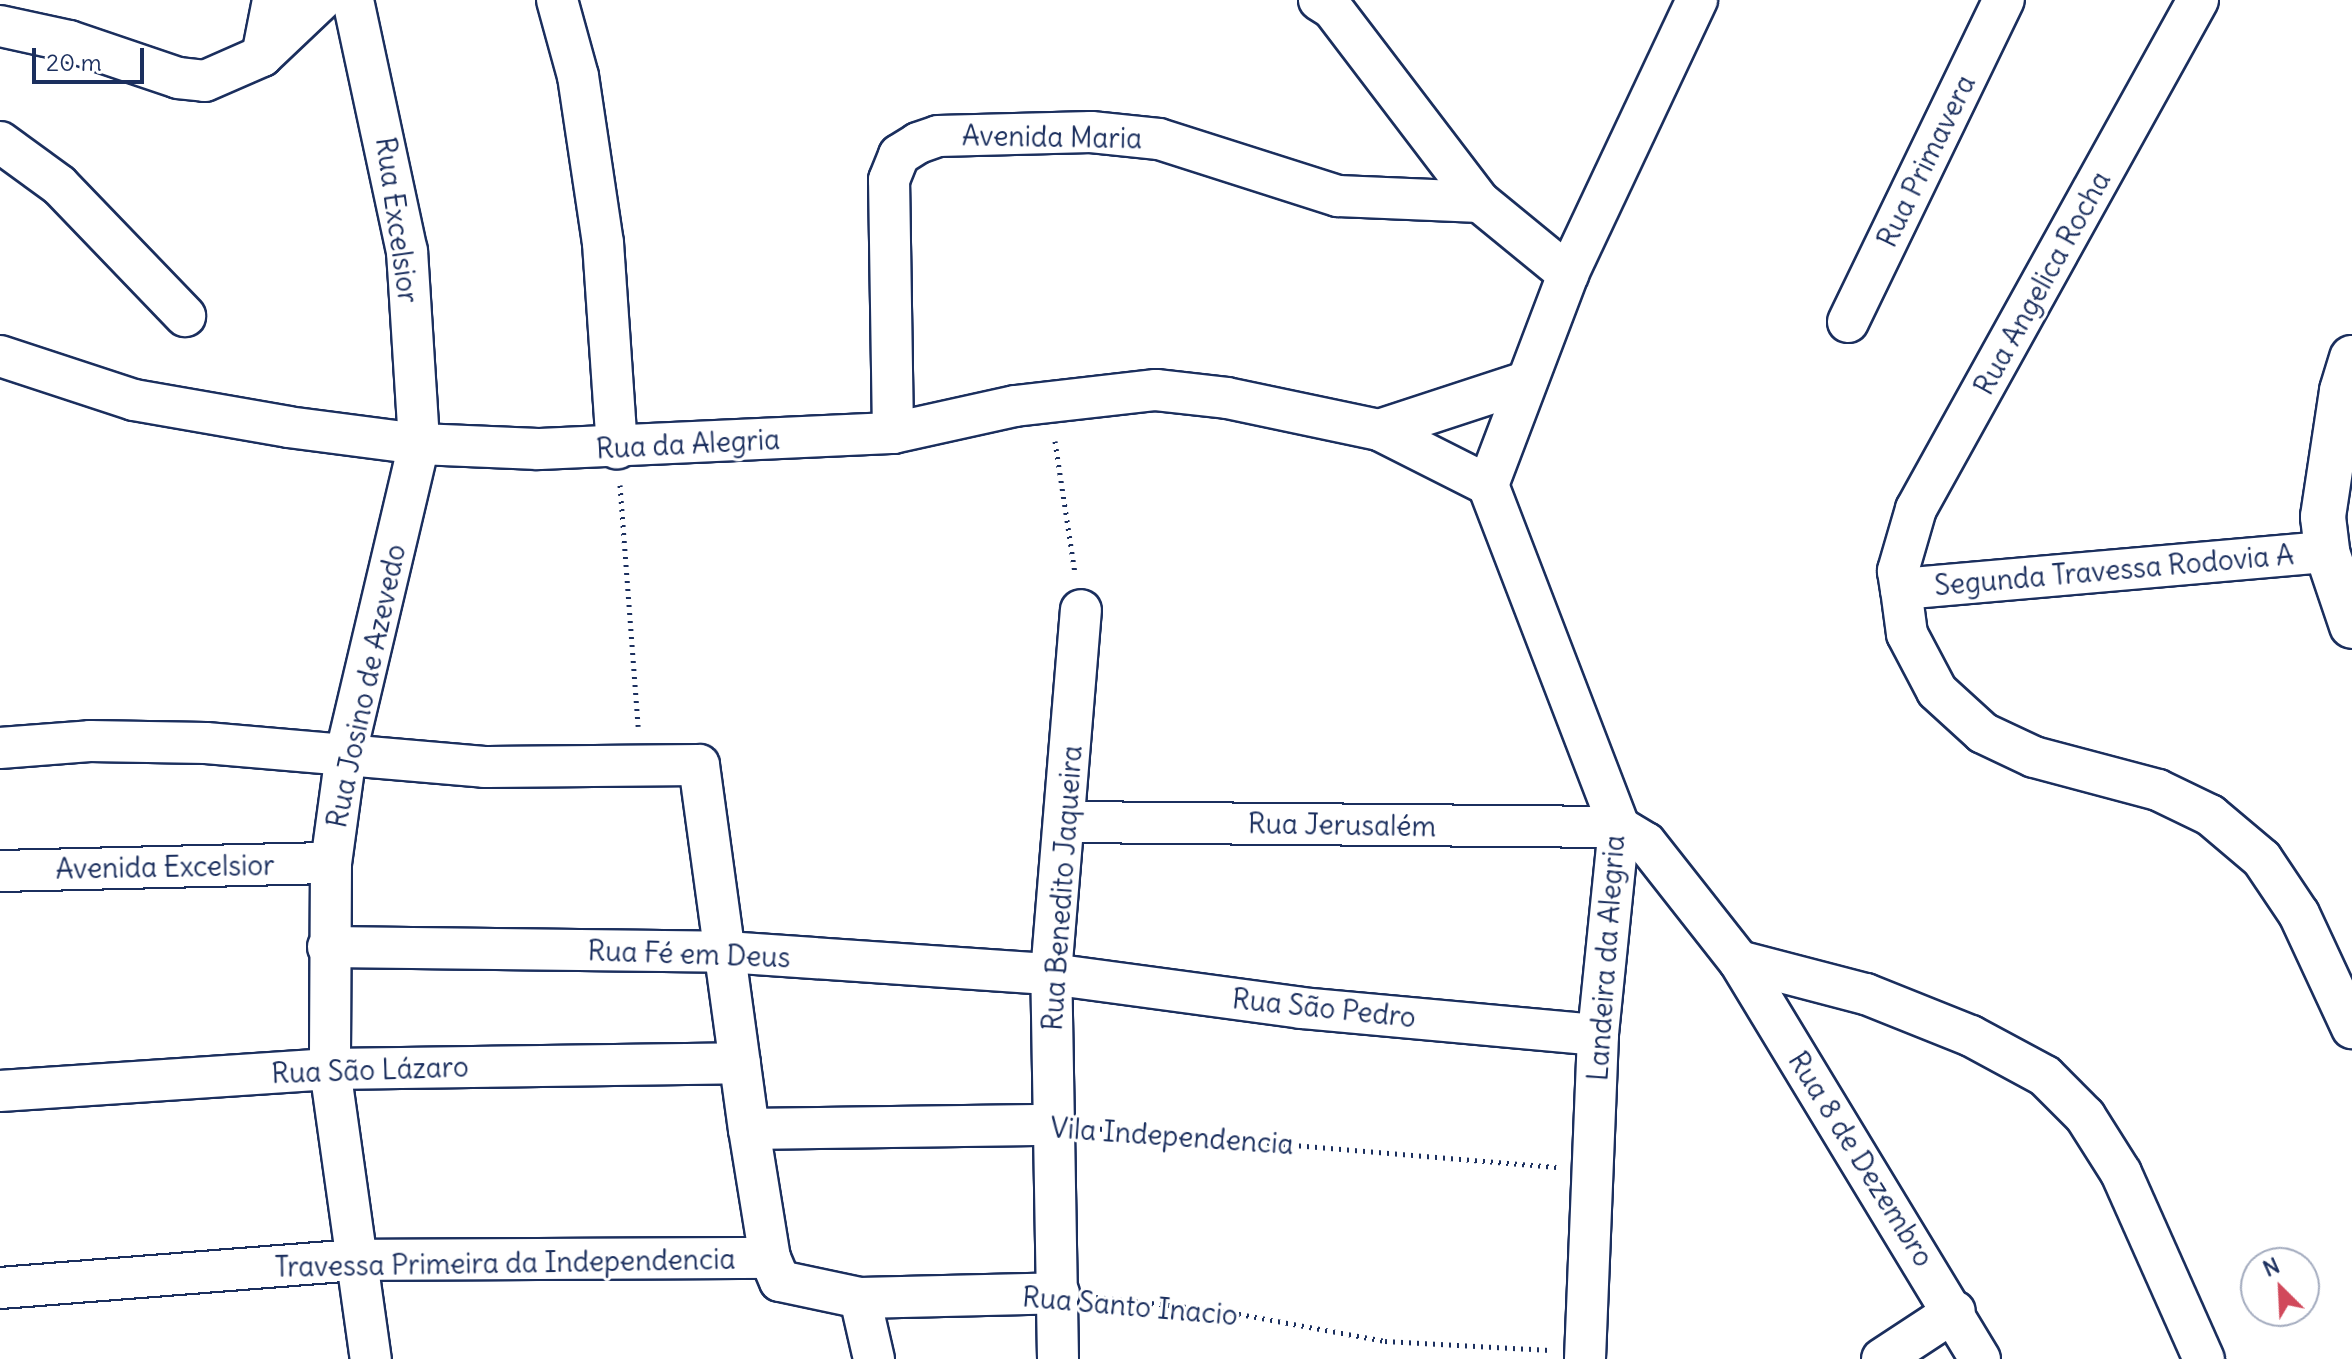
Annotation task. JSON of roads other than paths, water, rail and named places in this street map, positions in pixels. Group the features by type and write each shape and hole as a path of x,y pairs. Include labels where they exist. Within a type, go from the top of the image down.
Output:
{"street":[{"path":"262,56 273,0"},
{"path":"0,26 69,41 191,80 231,74 262,56 321,0"},
{"name":"Rua Excelsior","path":"353,0 407,251 419,444"},
{"path":"557,0 578,76 603,243 617,449"},
{"path":"1488,485 1568,274 1697,0"},
{"name":"Rua Primavera","path":"1848,322 2004,0"},
{"name":"Rua Angelica Rocha","path":"1899,580 1916,509 2198,0"},
{"path":"1328,2 1480,202 1568,274"},
{"name":"Avenida Maria","path":"893,433 889,180 899,155 918,143 938,136 1091,132 1159,139 1338,196 1480,202"},
{"path":"0,142 59,185 185,316"},
{"name":"Rua da Alegria","path":"0,356 134,400 419,444 617,449 893,433 1049,401 1156,390 1227,398 1379,430 1488,485"},
{"path":"2350,368 2323,517 2352,626"},
{"name":"Rua da Alegria","path":"1379,430 1526,382"},
{"name":"Rua Josino de Azevedo","path":"371,1359 330,1069 328,947 331,863 346,754 419,444"},
{"name":"Landeira da Alegria","path":"1488,485 1619,827 1598,1035 1586,1355"},
{"name":"Segunda Travessa Rodovia A","path":"1899,580 2338,570"},
{"path":"1899,580 1907,634 1937,691 1983,733 2034,757 2158,790 2210,815 2262,859 2299,914 2352,1028"},
{"name":"Rua Benedito Jaqueira","path":"1058,1359 1051,974 1066,822 1081,610"},
{"path":"0,748 90,741 206,743 484,767 690,762 704,774 749,1129 775,1270"},
{"name":"Rua Jerusalém","path":"1066,822 1619,827"},
{"name":"Rua 8 de Dezembro","path":"1619,827 1646,843 1739,961 1955,1311 1980,1359"},
{"name":"Avenida Excelsior","path":"0,871 331,863"},
{"name":"Rua Fé em Deus","path":"328,947 726,952 1051,974"},
{"path":"1739,961 1866,994 1971,1036 2045,1076 2085,1116 2121,1173 2204,1359"},
{"name":"Rua São Pedro","path":"1051,974 1301,1008 1598,1035"},
{"name":"Rua São Lázaro","path":"0,1091 330,1069 740,1063"},
{"name":"Vila Independencia","path":"749,1129 1052,1125"},
{"name":"Travessa Primeira da Independencia","path":"0,1288 356,1260 775,1270"},
{"name":"Rua Santo Inacio","path":"775,1270 860,1298 1059,1293"},
{"path":"860,1298 874,1359"},
{"path":"1882,1359 1955,1311"}]}
